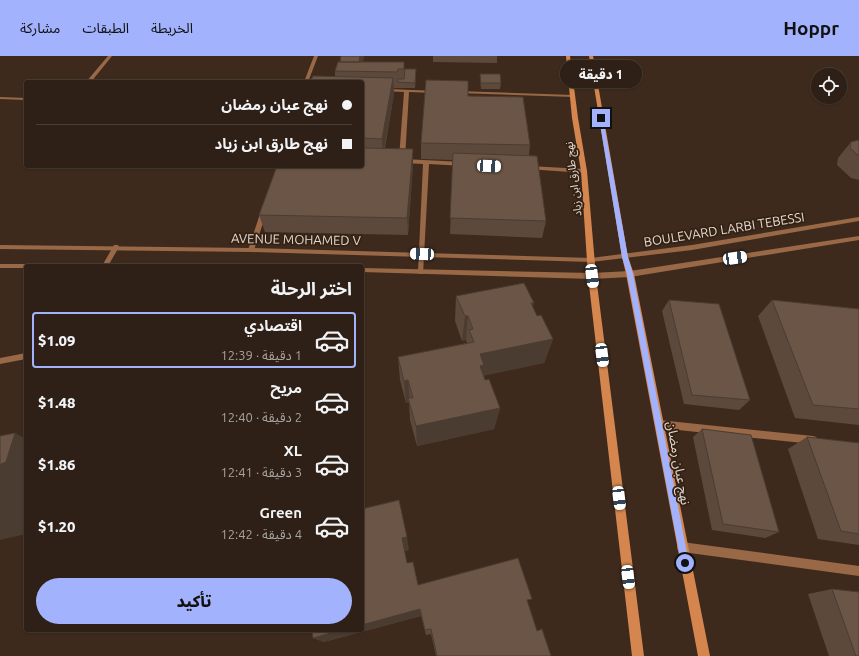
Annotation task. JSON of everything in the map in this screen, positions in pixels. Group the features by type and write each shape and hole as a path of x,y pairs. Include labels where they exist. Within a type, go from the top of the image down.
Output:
{"main road":[{"name":"نهج طارق ابن زياد","path":"568,56 584,171 592,276"},
{"path":"591,56 625,257 630,274"},
{"name":"نهج عبان رمضان","path":"630,274 704,656"},
{"path":"592,276 638,656"}],"street":[{"path":"90,80 110,56"},
{"path":"307,80 316,56"},
{"path":"364,90 445,92"},
{"path":"401,161 407,91"},
{"path":"453,92 573,96"},
{"path":"0,98 24,99"},
{"path":"393,160 474,165"},
{"path":"421,272 426,162"},
{"path":"521,167 584,171"},
{"path":"251,250 267,201"},
{"name":"BOULEVARD LARBI TEBESSI","path":"591,260 625,257 787,232 859,219"},
{"path":"364,270 592,276 630,274 859,238"},
{"name":"AVENUE MOHAMED V","path":"0,247 116,247 422,254 591,260"},
{"path":"106,264 116,247"},
{"path":"0,266 24,266"},
{"path":"0,361 24,356"},
{"path":"659,424 821,441"},
{"path":"682,548 859,571"}],"building":[{"path":"341,56 360,56 359,62 340,62"},
{"path":"338,62 404,62 404,69 398,69 397,72 335,71"},
{"path":"405,69 416,69 415,83 398,82 398,79 404,79"},
{"path":"480,74 500,74 501,83 481,83"},
{"path":"313,76 393,78 382,139 364,138 364,80 311,80"},
{"path":"426,80 468,81 468,96 523,97 530,145 421,143"},
{"path":"859,140 859,156 850,148 851,142"},
{"path":"364,148 413,149 407,218 259,215 276,168 364,168"},
{"path":"453,153 537,156 546,221 450,218"},
{"path":"524,283 534,303 531,303 537,316 541,315 553,339 480,354 484,365 480,366 485,380 489,379 500,408 416,426 408,398 413,398 408,380 404,381 398,357 474,342 469,330 473,329 468,316 465,316 456,296"},
{"path":"669,300 719,304 750,400 692,395"},
{"path":"772,300 859,309 859,409 813,405"},
{"path":"702,429 751,435 779,532 723,524"},
{"path":"15,433 6,462 0,466 0,436"},
{"path":"807,437 859,443 859,534 841,531"},
{"path":"399,500 407,537 402,538 407,563 413,562 418,585 518,558 532,599 527,600 537,631 542,629 551,656 437,656 431,629 425,630 420,609 364,624 364,509"},
{"path":"832,589 859,592 859,656 856,656"},
{"path":"312,632 335,632 313,638"}],"route":[{"path":"601,118 625,257 630,274 685,563"}]}
